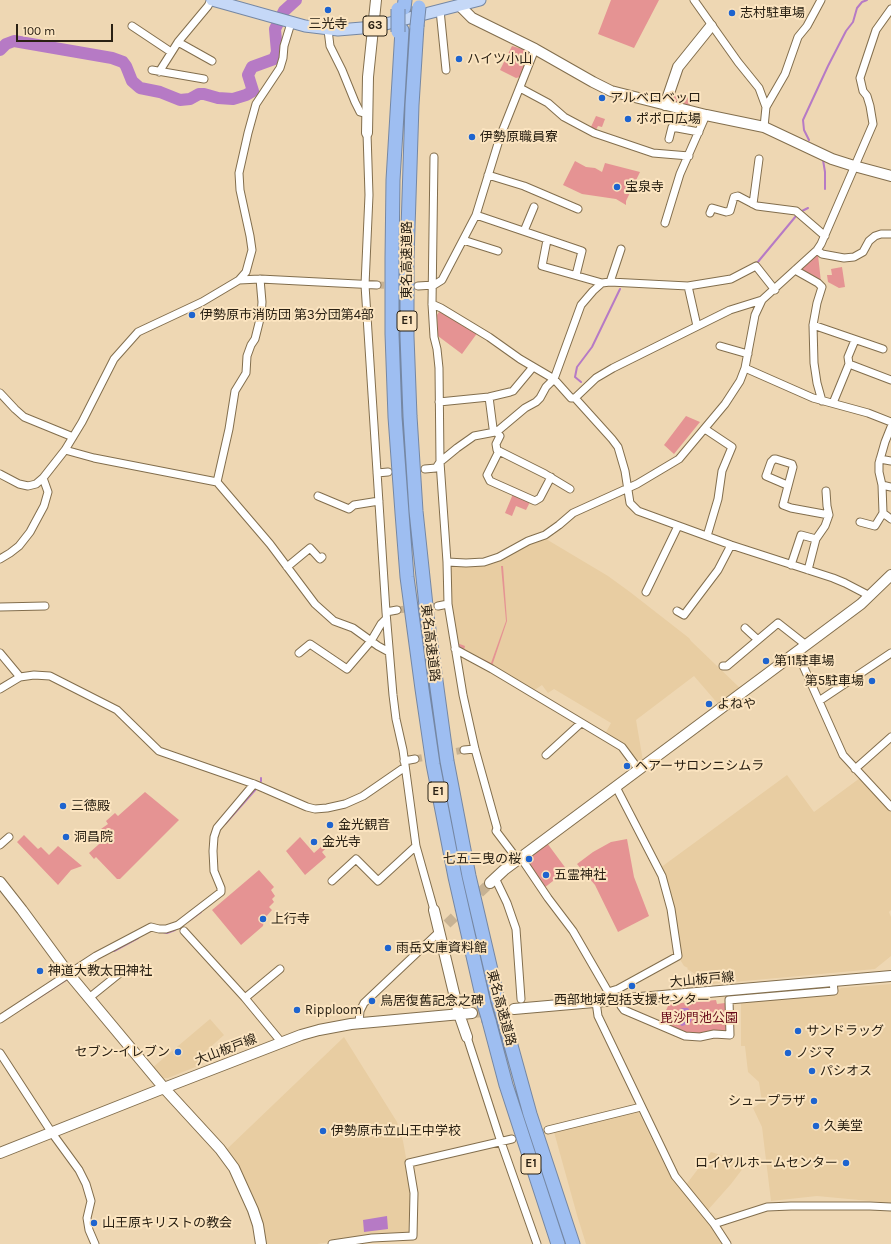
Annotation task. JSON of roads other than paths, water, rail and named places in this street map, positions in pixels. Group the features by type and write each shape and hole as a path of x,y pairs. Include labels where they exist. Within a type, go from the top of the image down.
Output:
{"highway":[{"name":"東名高速道路","path":"401,4 394,180 392,334 395,417 407,577 433,764 456,884 484,1004 508,1092 558,1244"},
{"name":"東名高速道路","path":"419,4 412,104 407,290 410,416 426,615 448,761 468,869 498,1000 530,1114 573,1244"}],"main road":[{"name":"63","path":"211,0 290,23 328,30 374,26 440,10 459,3 480,0"}],"street":[{"path":"204,79 155,71 208,6 211,0"},
{"path":"376,0 368,77 367,132 369,195 365,285 386,615 396,719 403,750 416,846 434,910 459,1014 501,1142 537,1244"},
{"path":"694,0 711,26 759,88 766,107"},
{"path":"764,127 766,107 785,74 798,37 807,26 821,0"},
{"path":"459,3 472,18 535,49 612,91 706,115 764,127 832,159 891,176"},
{"path":"575,398 596,378 605,372 730,310 762,300 775,290 817,250 825,236 873,124 870,106 867,96 863,91 860,78 876,30 891,9"},
{"path":"440,10 446,70"},
{"path":"0,474 19,484 28,486 36,484 43,478 65,450 114,359 138,332 202,302 239,280 246,272 252,250 240,190 239,173 256,104 280,68 290,23"},
{"path":"132,26 171,52"},
{"path":"665,105 678,67 711,26"},
{"path":"328,30 330,46 355,102 360,112 367,114"},
{"path":"178,42 212,61"},
{"path":"418,286 434,286 442,280 476,215 500,137 535,49"},
{"path":"520,88 548,103 564,117 594,133 653,153 689,156"},
{"path":"665,223 680,174 706,115"},
{"path":"669,139 672,127 699,132"},
{"path":"434,157 434,286 432,304 434,337 439,368 440,462 447,562 448,604 462,695 497,828 496,831 520,859 573,932 614,998 624,1010 685,1036 700,1037 714,1034 730,1035 729,1000 834,991 833,981"},
{"path":"753,204 755,170 758,160"},
{"path":"488,175 524,186 539,195 578,209"},
{"path":"712,208 726,212 730,210 734,197 738,196 757,206 796,211 825,236"},
{"path":"524,231 534,207"},
{"path":"476,215 582,251 576,275"},
{"path":"817,250 822,254 844,258 854,257 862,252 869,241 875,236 881,234 891,234"},
{"path":"463,240 498,251"},
{"path":"547,240 542,269 576,275 602,283 610,282 688,286 731,279 756,266 775,290"},
{"path":"610,282 621,249"},
{"path":"795,270 818,283 822,287 813,325 814,363 822,401"},
{"path":"239,280 260,279 377,285"},
{"path":"217,482 229,429 235,391 246,373 247,356 258,330 262,302 260,279"},
{"path":"425,469 436,468 440,462 468,439 474,436 495,432 500,429 525,408 540,398 546,387 554,379 581,305 592,291 602,283"},
{"path":"688,286 697,326"},
{"path":"447,562 478,562 499,557 528,541 545,535 573,513 628,489 679,459 725,404 738,386 745,368 755,315 762,300"},
{"path":"432,304 489,337 533,368 554,379 571,398 575,398 618,447 624,467 630,502 638,511 731,545 845,583 870,596"},
{"path":"813,325 883,349"},
{"path":"833,404 855,340"},
{"path":"720,346 748,354"},
{"path":"848,364 891,380"},
{"path":"439,402 450,403 501,395 513,391 533,368"},
{"path":"745,368 812,398 868,413 891,422"},
{"path":"0,393 24,417 73,437"},
{"path":"489,397 493,428 500,436 496,444 497,450 551,477 570,489"},
{"path":"860,522 875,526 883,513 882,485 879,472 880,459 891,427"},
{"path":"705,428 732,447 722,472 718,499 707,536"},
{"path":"65,450 94,458 217,482 287,567 309,597 334,621 353,628 389,652"},
{"path":"499,451 487,475 490,480 536,501 540,498 551,477"},
{"path":"880,459 891,461"},
{"path":"377,473 388,472"},
{"path":"0,559 19,546 30,532 44,506 48,492 43,478"},
{"path":"787,485 782,505 790,508 829,515"},
{"path":"882,485 891,487"},
{"path":"808,570 816,539 825,526 829,515 826,492"},
{"path":"318,496 329,503 349,509"},
{"path":"348,517 349,509 354,505 379,501"},
{"path":"883,513 891,519"},
{"path":"649,590 678,526"},
{"path":"791,565 801,535 816,539"},
{"path":"677,611 684,615 718,570 731,545"},
{"path":"287,567 309,546 320,559"},
{"path":"521,999 516,929 507,903 492,881 797,652 870,596 891,575"},
{"path":"438,606 448,604"},
{"path":"0,607 45,606"},
{"path":"300,653 310,644 347,668 371,641 386,615 397,610"},
{"path":"723,666 728,666 778,623 806,645"},
{"path":"745,628 758,640"},
{"path":"455,649 622,747 639,770"},
{"path":"797,652 843,755 891,807"},
{"path":"819,701 891,652"},
{"path":"0,653 20,677"},
{"path":"0,689 20,677 34,675 50,676 117,710 159,750 315,809 345,804 363,796 405,764 415,759"},
{"path":"546,754 581,723"},
{"path":"855,768 891,737"},
{"path":"464,750 475,749"},
{"path":"0,1019 96,956 151,927 166,929 180,927 222,892 214,871 214,837 217,828 257,786"},
{"path":"614,998 618,989 678,956 671,909 662,876 616,787"},
{"path":"0,845 9,837"},
{"path":"332,881 356,859 378,882 416,846"},
{"path":"0,882 88,998 164,1088 220,1149 234,1168 253,1210 258,1225 260,1244"},
{"path":"359,1023 360,1011 364,1003 447,924"},
{"path":"180,927 245,998 282,1042"},
{"path":"245,998 280,969"},
{"path":"88,998 120,973"},
{"name":"大山板戸線","path":"514,1010 596,1002 614,998 714,992 891,976"},
{"path":"596,1002 598,1016 675,1176 714,1224 727,1244"},
{"name":"大山板戸線","path":"0,1153 282,1042 319,1030 359,1023 472,1013"},
{"path":"0,1053 52,1133 79,1170 86,1184 91,1201 87,1218 89,1230 95,1244"},
{"path":"548,1130 641,1107"},
{"path":"332,1244 372,1238 413,1236 414,1193 409,1163 512,1139"},
{"path":"714,1224 767,1207 891,1207"}],"waterway":[{"path":"0,50 6,44 14,41 112,58 123,62 132,81 140,88 160,92 180,100 190,99 199,94 233,99 253,91 248,75 252,67 274,59 277,52 275,29 284,11 296,0"},
{"path":"809,140 804,130 803,120 828,66 846,31 853,22 857,8 862,2 867,0"},
{"path":"823,160 825,189"},
{"path":"802,211 808,208"},
{"path":"757,263 796,216"},
{"path":"581,382 575,377 577,367 592,347 620,289"},
{"path":"225,824 256,789 261,781 261,778"},
{"path":"190,920 201,912"},
{"path":"163,932 167,933 175,930"},
{"path":"112,951 138,938"},
{"path":"26,1006 66,980"}],"tunnel":[{"path":"377,285 418,286"},
{"path":"397,610 438,606"},
{"path":"415,759 464,750"},
{"path":"447,924 490,883"},
{"path":"472,1013 507,1010"}],"place":[{"name":"三光寺","path":"328,10"},
{"name":"志村駐車場","path":"732,13"},
{"name":"ハイツ小山","path":"459,59"},
{"name":"アルベロベッロ","path":"602,98"},
{"name":"ポポロ広場","path":"628,119"},
{"name":"伊勢原職員寮","path":"472,137"},
{"name":"宝泉寺","path":"617,187"},
{"name":"伊勢原市消防団 第3分団第4部","path":"192,315"},
{"name":"第11駐車場","path":"766,661"},
{"name":"第5駐車場","path":"872,681"},
{"name":"よねや","path":"709,704"},
{"name":"ヘアーサロンニシムラ","path":"627,766"},
{"name":"三徳殿","path":"63,806"},
{"name":"金光観音","path":"330,825"},
{"name":"洞昌院","path":"66,837"},
{"name":"金光寺","path":"314,842"},
{"name":"七五三曳の桜","path":"529,859"},
{"name":"五霊神社","path":"546,875"},
{"name":"上行寺","path":"263,919"},
{"name":"雨岳文庫資料館","path":"388,948"},
{"name":"神道大教太田神社","path":"40,971"},
{"name":"西部地域包括支援センター","path":"632,986"},
{"name":"鳥居復舊記念之碑","path":"372,1001"},
{"name":"Ripploom","path":"297,1010"},
{"name":"サンドラッグ","path":"798,1031"},
{"name":"セブン-イレブン","path":"178,1052"},
{"name":"ノジマ","path":"788,1053"},
{"name":"パシオス","path":"812,1071"},
{"name":"シュープラザ","path":"814,1101"},
{"name":"久美堂","path":"816,1126"},
{"name":"伊勢原市立山王中学校","path":"323,1131"},
{"name":"ロイヤルホームセンター","path":"846,1163"},
{"name":"山王原キリストの教会","path":"94,1223"}],"park label":[{"name":"毘沙門池公園","path":"699,1018"}]}
